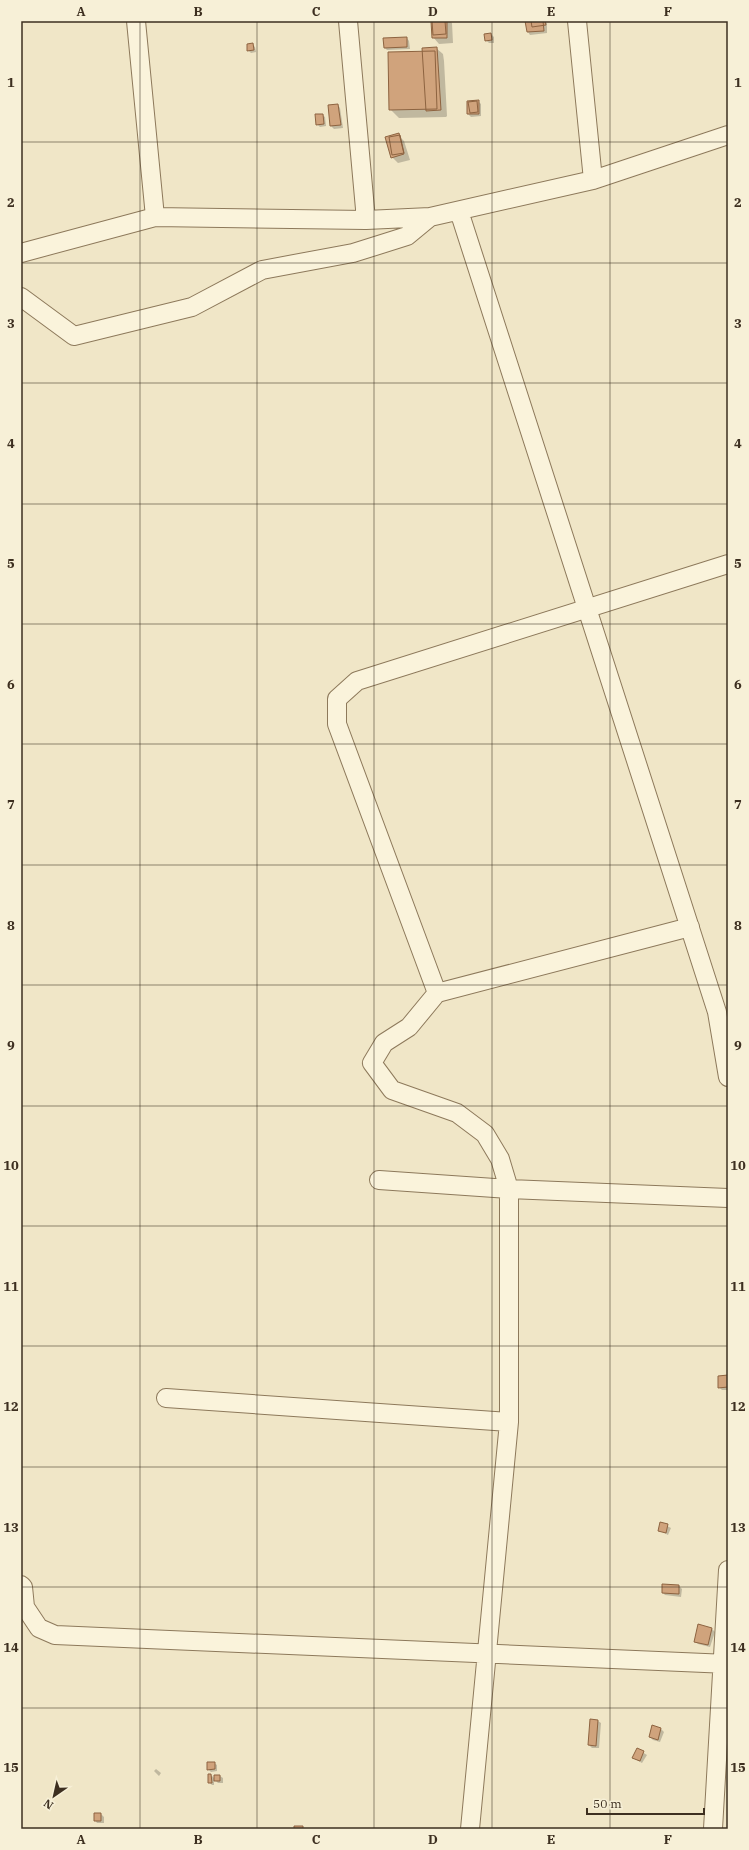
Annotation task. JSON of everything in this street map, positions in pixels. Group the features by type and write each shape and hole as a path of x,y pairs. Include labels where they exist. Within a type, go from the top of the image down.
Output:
{"street":[{"path":"136,21 155,217"},
{"path":"348,21 366,220"},
{"path":"577,21 592,180"},
{"path":"21,253 155,217 366,220 430,217 592,180 728,135"},
{"path":"459,211 690,927 722,1015 728,1077"},
{"path":"21,297 74,336 192,307 262,270 353,253 407,236 430,217"},
{"path":"437,993 337,724 337,699 357,681 728,564"},
{"path":"470,1829 509,1422 509,1189 500,1158 485,1134 458,1113 392,1090 372,1063 384,1043 409,1027 437,993 690,927"},
{"path":"379,1180 509,1189 728,1198"},
{"path":"166,1398 509,1422"},
{"path":"713,1829 725,1664 728,1570"},
{"path":"21,1586 23,1587 25,1607 39,1628 55,1635 725,1664"}],"building":[{"path":"431,21 447,21 447,38 432,38"},
{"path":"432,21 445,21 446,34 433,35"},
{"path":"525,21 543,21 544,31 527,32"},
{"path":"531,21 545,21 546,25 532,27"},
{"path":"491,33 492,40 485,41 484,34"},
{"path":"407,37 407,47 384,48 383,38"},
{"path":"253,43 254,50 247,51 247,44"},
{"path":"437,47 441,110 426,111 422,48"},
{"path":"435,51 437,109 389,110 388,52"},
{"path":"479,100 479,114 467,114 467,101"},
{"path":"477,101 478,112 470,113 468,102"},
{"path":"338,104 341,125 330,126 328,105"},
{"path":"315,114 323,114 324,124 316,125"},
{"path":"399,133 404,154 391,158 385,137"},
{"path":"400,135 404,153 392,155 389,137"},
{"path":"728,1375 728,1387 718,1388 718,1376"},
{"path":"660,1522 668,1524 666,1533 658,1531"},
{"path":"662,1584 679,1585 679,1594 662,1593"},
{"path":"698,1624 712,1628 708,1645 694,1642"},
{"path":"590,1719 598,1720 596,1746 588,1745"},
{"path":"652,1725 661,1728 658,1740 649,1737"},
{"path":"637,1748 644,1751 640,1761 632,1758"},
{"path":"207,1762 215,1762 215,1769 207,1770"},
{"path":"208,1774 211,1774 212,1783 208,1783"},
{"path":"214,1775 220,1775 220,1781 214,1781"},
{"path":"94,1813 101,1813 101,1821 94,1821"},
{"path":"294,1826 303,1826 303,1829 294,1829"}]}
